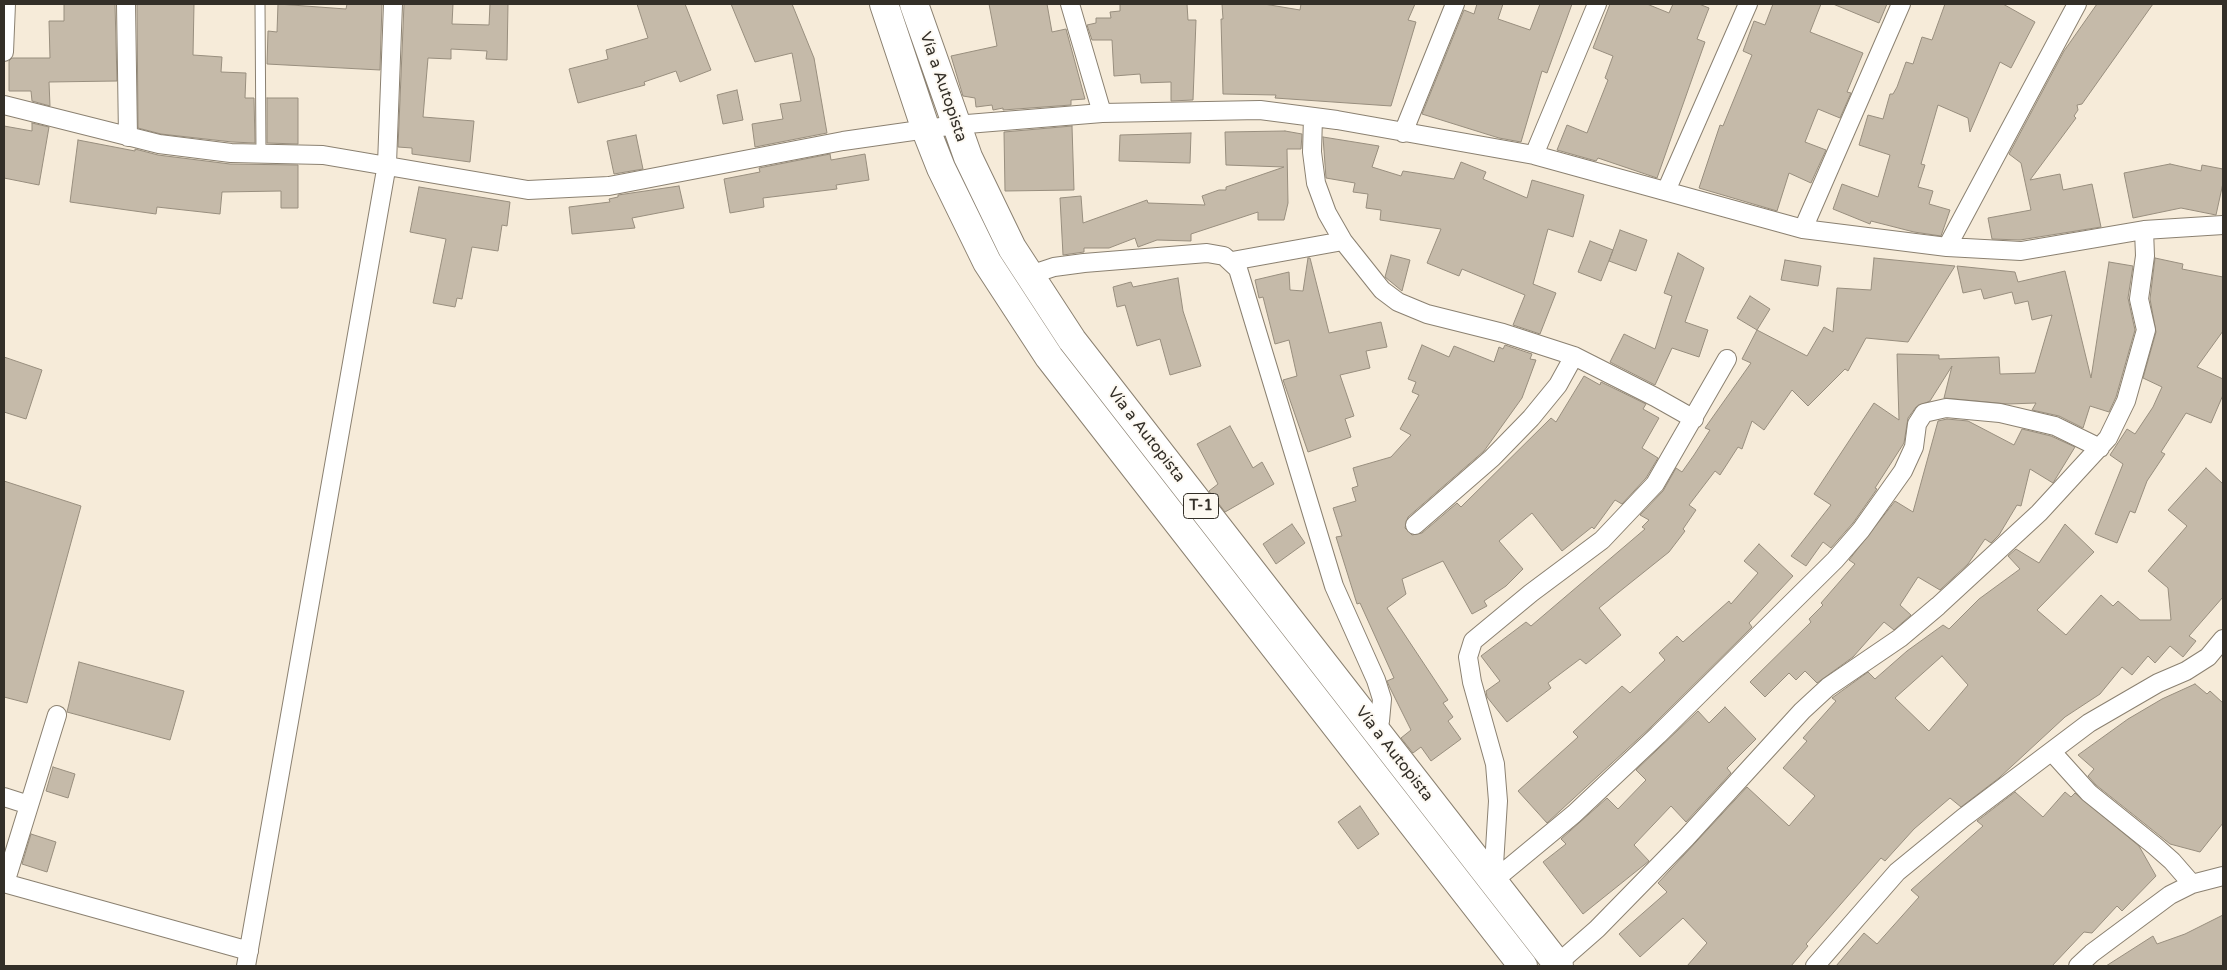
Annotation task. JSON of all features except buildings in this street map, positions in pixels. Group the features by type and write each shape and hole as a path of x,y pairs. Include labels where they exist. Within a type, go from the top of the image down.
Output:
{"highway":[{"name":"Vía a Autopista","path":"884,4 926,130 941,168 987,262 1049,357 1522,966"},
{"name":"Vía a Autopista","path":"914,4 955,125 968,157 1012,248 1072,340 1558,965"}],"street":[{"path":"4,52 6,4"},
{"path":"126,4 128,136"},
{"path":"57,715 4,883 247,959 387,164 393,4"},
{"path":"1070,4 1102,114"},
{"path":"1403,133 1455,4"},
{"path":"1534,155 1597,4"},
{"path":"1666,191 1748,4"},
{"path":"1803,228 1901,4"},
{"path":"1947,247 2077,4"},
{"path":"4,105 159,144 261,154 323,155 387,164 464,180 528,190 609,186 844,141 955,125 1102,114 1260,110 1313,117 1534,155 1803,228 1947,247 2022,251 2144,230 2223,226"},
{"path":"1313,117 1312,152 1316,183 1327,213 1343,241 1382,290 1398,302 1427,314 1503,333 1574,356 1694,419"},
{"path":"1558,965 1597,929 1686,838 1802,711 1828,687 1900,638 1938,606 2039,512 2108,438 2126,401 2146,330 2139,299 2145,256 2144,230"},
{"path":"1232,261 1343,241"},
{"path":"1030,275 1054,267 1084,263 1207,253 1224,256 1232,261 1238,269 1259,332 1334,586 1376,680 1382,699 1380,721 1374,729"},
{"path":"1415,525 1492,458 1531,418 1558,385 1574,356"},
{"path":"1493,881 1498,801 1495,764 1472,682 1468,657 1473,642 1531,593 1602,540 1655,484 1728,360"},
{"path":"1493,881 1560,825 1658,735 1835,560 1861,530 1903,471 1914,447 1918,424 1924,413 1946,408 2000,413 2055,426 2100,448"},
{"path":"1815,966 1898,872 1963,818 2089,723 2158,683 2208,657 2222,643"},
{"path":"2052,752 2089,793 2156,846 2192,884"},
{"path":"4,797 30,805"},
{"path":"2078,966 2092,952 2170,895 2192,884 2223,876"}],"lane":[{"path":"260,4 261,154"}]}
